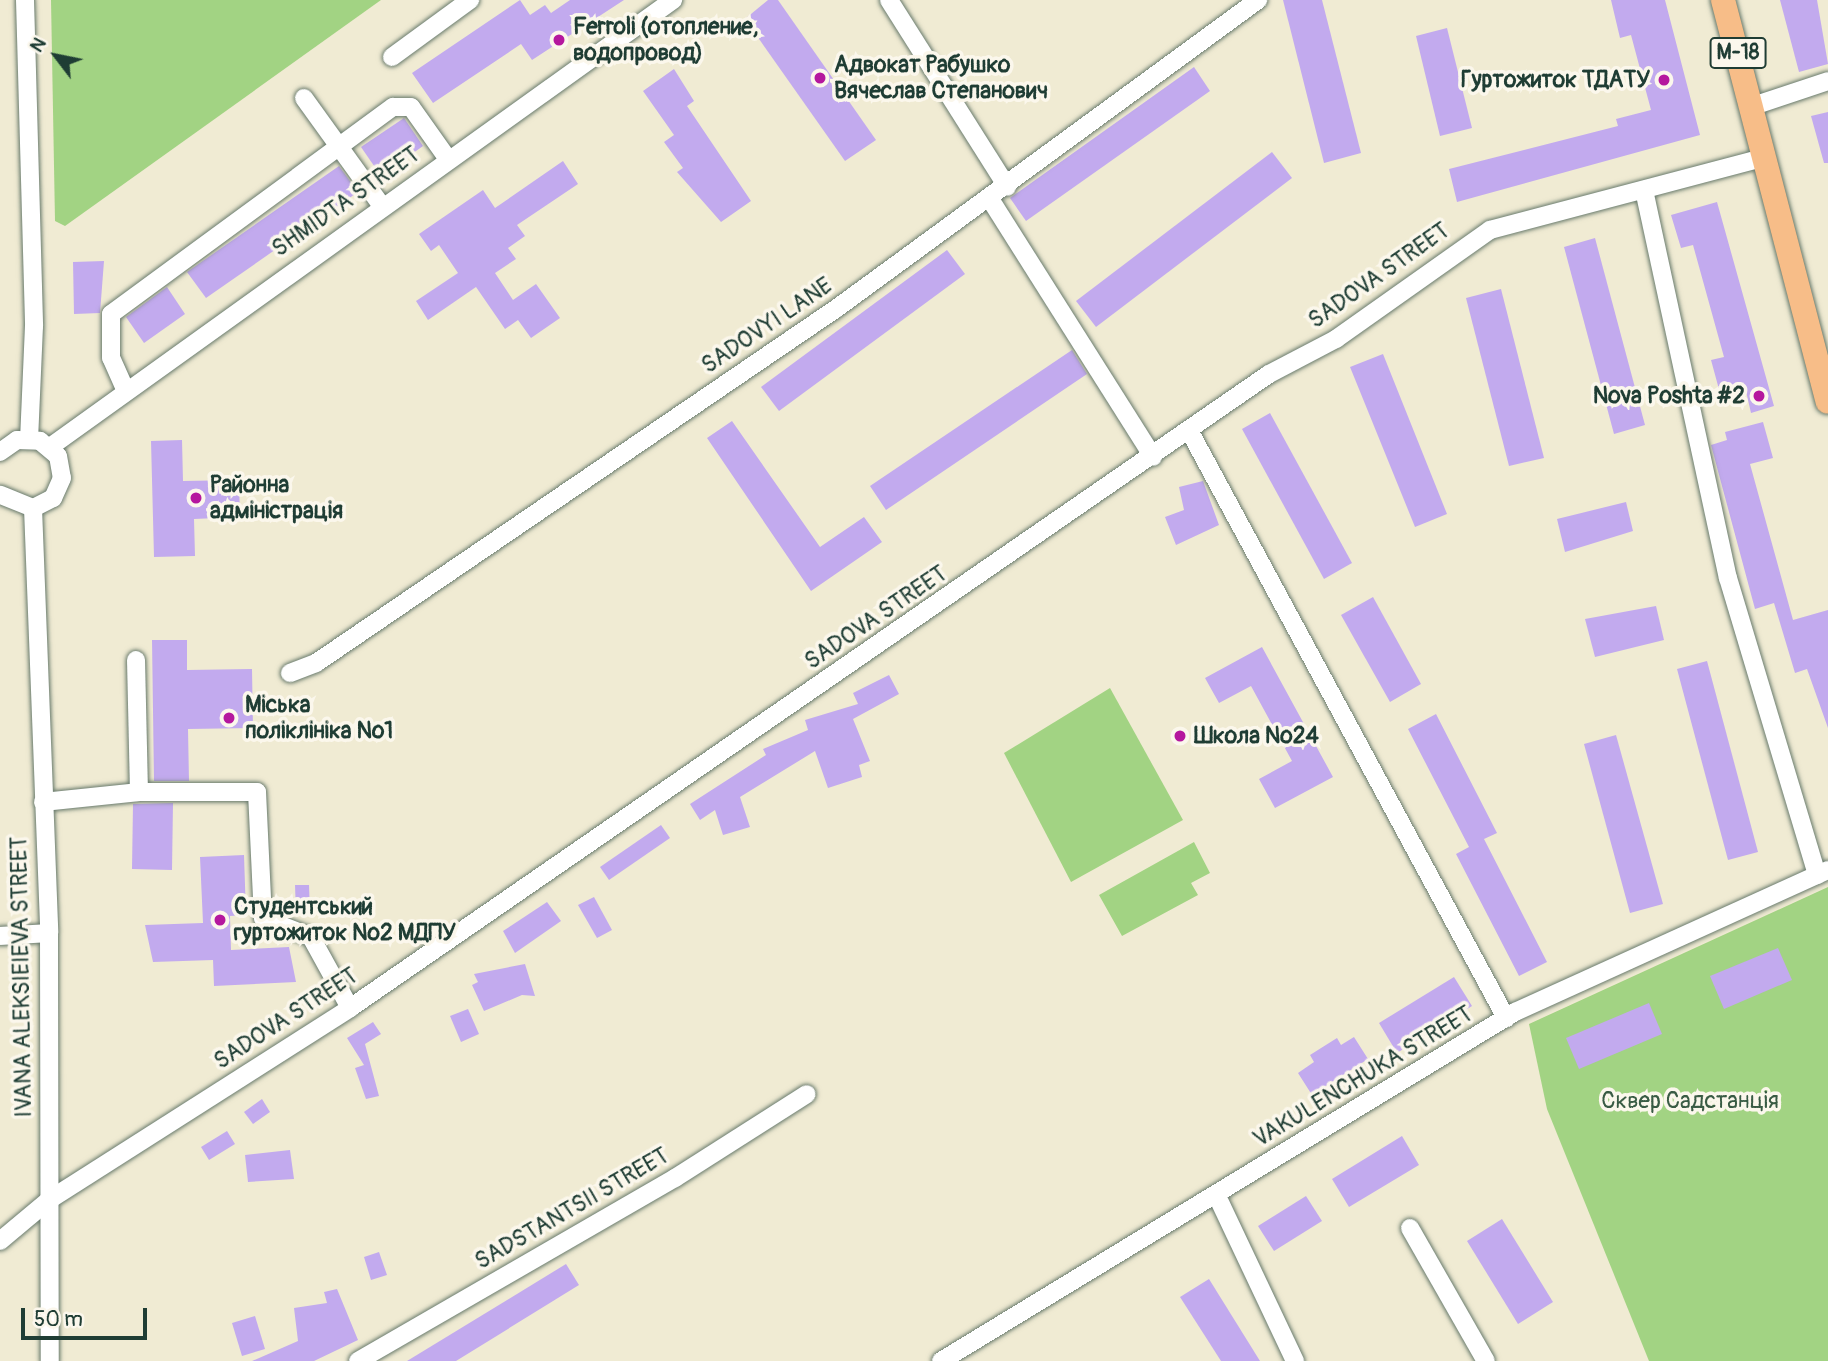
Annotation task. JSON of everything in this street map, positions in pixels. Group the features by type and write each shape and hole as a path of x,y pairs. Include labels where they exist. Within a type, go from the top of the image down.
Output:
{"highway":[{"name":"М-18","path":"1723,0 1828,402"}],"street":[{"path":"25,0 34,326 29,439"},
{"path":"392,57 470,0"},
{"name":"SHMIDTA STREET","path":"50,447 125,389 673,0"},
{"path":"889,0 1007,187"},
{"name":"SADOVYI LANE","path":"290,673 316,663 990,199 1258,0"},
{"path":"1752,106 1828,80"},
{"path":"304,99 382,206"},
{"path":"125,389 111,358 111,314 339,147 403,102 448,159"},
{"name":"SADOVA STREET","path":"0,1241 49,1200 350,1008 1153,457 1490,230 1766,157"},
{"path":"1644,190 1728,578 1822,873"},
{"path":"990,199 1153,457"},
{"path":"1190,432 1506,1018"},
{"path":"0,452 29,439 50,447 62,478 52,498 33,508 4,504"},
{"name":"IVANA ALEKSIEIEVA STREET","path":"33,508 49,933 50,1361"},
{"path":"136,660 139,792"},
{"path":"43,802 139,792 257,792 263,918 311,937 350,1008"},
{"name":"VAKULENCHUKA STREET","path":"941,1361 1217,1196 1506,1018 1822,873"},
{"path":"0,936 49,933"},
{"name":"SADSTANTSII STREET","path":"358,1361 675,1178 807,1094"},
{"path":"1217,1196 1295,1361"},
{"path":"1410,1228 1486,1361"}],"green space":[{"path":"51,0 381,0 65,226 55,221"},
{"path":"1110,688 1183,820 1071,882 1004,753"},
{"path":"1194,842 1210,873 1191,883 1198,895 1122,936 1099,895"},
{"name":"Сквер Садстанція","path":"1828,887 1828,1361 1649,1361 1547,1109 1529,1024"}],"building":[{"path":"520,0 530,15 545,5 551,13 570,0 624,0 532,60 521,44 433,103 412,73"},
{"path":"768,0 778,0 876,140 845,161 745,19"},
{"path":"1283,0 1322,0 1361,153 1324,163"},
{"path":"1611,0 1665,0 1700,135 1457,202 1449,169 1618,126 1616,119 1651,110 1631,35 1620,38"},
{"path":"1780,0 1817,0 1828,64 1799,72"},
{"path":"1447,28 1472,128 1440,136 1416,36"},
{"path":"1194,67 1210,91 1026,221 1010,198"},
{"path":"674,69 694,101 687,106 751,201 721,222 677,172 683,168 664,142 674,135 643,91"},
{"path":"1828,112 1828,163 1824,163 1811,116"},
{"path":"404,118 423,146 381,176 361,147"},
{"path":"1272,152 1292,178 1096,327 1076,301"},
{"path":"563,161 578,184 517,225 525,236 508,248 516,259 495,273 513,300 536,284 560,318 531,338 518,320 505,329 476,287 428,320 416,301 458,273 439,245 431,251 419,234 483,190 495,208"},
{"path":"339,166 358,192 206,298 187,272"},
{"path":"1717,202 1774,406 1751,413 1745,387 1720,393 1711,360 1724,357 1693,245 1681,248 1671,215"},
{"path":"1595,238 1645,425 1614,434 1564,247"},
{"path":"947,250 965,274 779,411 761,387"},
{"path":"104,261 100,313 74,314 73,262"},
{"path":"167,287 185,314 144,343 126,317"},
{"path":"1501,289 1544,458 1509,466 1466,298"},
{"path":"1072,350 1087,374 886,510 870,486"},
{"path":"1383,354 1447,514 1415,527 1350,367"},
{"path":"1270,413 1352,563 1324,579 1242,429"},
{"path":"732,421 820,547 864,517 882,542 811,591 707,438"},
{"path":"1763,422 1773,458 1750,464 1793,620 1828,610 1828,728 1807,669 1795,673 1774,603 1755,609 1711,445 1727,440 1725,432"},
{"name":"Районна адміністрація","path":"182,440 183,481 239,480 240,517 194,519 195,556 154,557 151,441"},
{"path":"1203,481 1219,525 1176,545 1165,517 1184,510 1179,487"},
{"path":"1626,502 1633,531 1565,552 1557,519"},
{"path":"1373,597 1421,684 1390,702 1341,615"},
{"path":"1656,606 1664,640 1595,657 1585,619"},
{"name":"Міська поліклініка №1","path":"152,640 187,640 187,670 252,669 253,728 188,729 189,781 154,781"},
{"path":"1262,647 1333,777 1275,808 1259,779 1292,761 1251,686 1219,703 1205,678"},
{"path":"1707,661 1758,852 1728,860 1677,669"},
{"path":"889,675 899,694 853,719 870,761 859,765 862,777 828,788 815,751 740,797 750,827 723,835 715,810 700,820 690,804 766,755 763,749 808,730 805,720 858,704 853,693"},
{"path":"1436,714 1497,833 1484,839 1547,962 1519,976 1456,854 1469,847 1408,729"},
{"path":"1616,735 1663,904 1630,913 1584,744"},
{"path":"173,803 172,870 132,869 133,804"},
{"path":"661,825 670,838 609,880 600,867"},
{"name":"Студентський гуртожиток №2 МДПУ","path":"244,855 246,915 230,916 231,950 289,947 296,982 214,986 213,960 153,962 145,925 203,923 200,857"},
{"path":"295,885 309,885 310,913 296,914"},
{"path":"594,897 612,930 597,938 578,905"},
{"path":"547,902 561,921 515,953 503,931"},
{"path":"1778,948 1792,980 1724,1009 1710,976"},
{"path":"525,964 535,996 522,995 484,1011 472,985 478,982 474,974"},
{"path":"1454,977 1472,1006 1397,1053 1379,1023"},
{"path":"1649,1003 1662,1034 1579,1069 1566,1038"},
{"path":"468,1009 479,1034 461,1042 450,1016"},
{"path":"373,1022 381,1034 365,1044 379,1096 366,1099 355,1068 364,1065 347,1038"},
{"path":"1354,1037 1368,1059 1312,1095 1298,1073 1314,1062 1310,1055 1337,1038 1341,1045"},
{"path":"262,1099 270,1112 253,1124 244,1112"},
{"path":"227,1131 235,1144 209,1160 201,1147"},
{"path":"1402,1136 1419,1165 1349,1207 1332,1179"},
{"path":"290,1150 294,1179 248,1182 245,1155"},
{"path":"1306,1196 1322,1221 1274,1251 1258,1226"},
{"path":"1502,1219 1553,1302 1518,1324 1467,1241"},
{"path":"379,1252 387,1275 371,1280 364,1257"},
{"path":"566,1264 579,1285 456,1361 407,1361"},
{"path":"1209,1279 1260,1361 1221,1361 1180,1297"},
{"path":"337,1289 358,1340 314,1361 252,1361 298,1341 294,1308 327,1303 324,1292"},
{"path":"255,1316 265,1349 242,1356 232,1323"}],"place":[{"name":"Ferroli (отопление, водопровод)","path":"559,40"},
{"name":"Адвокат Рабушко Вячеслав Степанович","path":"820,78"},
{"name":"Гуртожиток ТДАТУ","path":"1664,80"},
{"name":"Nova Poshta #2","path":"1759,396"},
{"name":"Районна адміністрація","path":"196,498"},
{"name":"Міська поліклініка №1","path":"229,718"},
{"name":"Школа №24","path":"1180,736"},
{"name":"Студентський гуртожиток №2 МДПУ","path":"220,920"}]}
